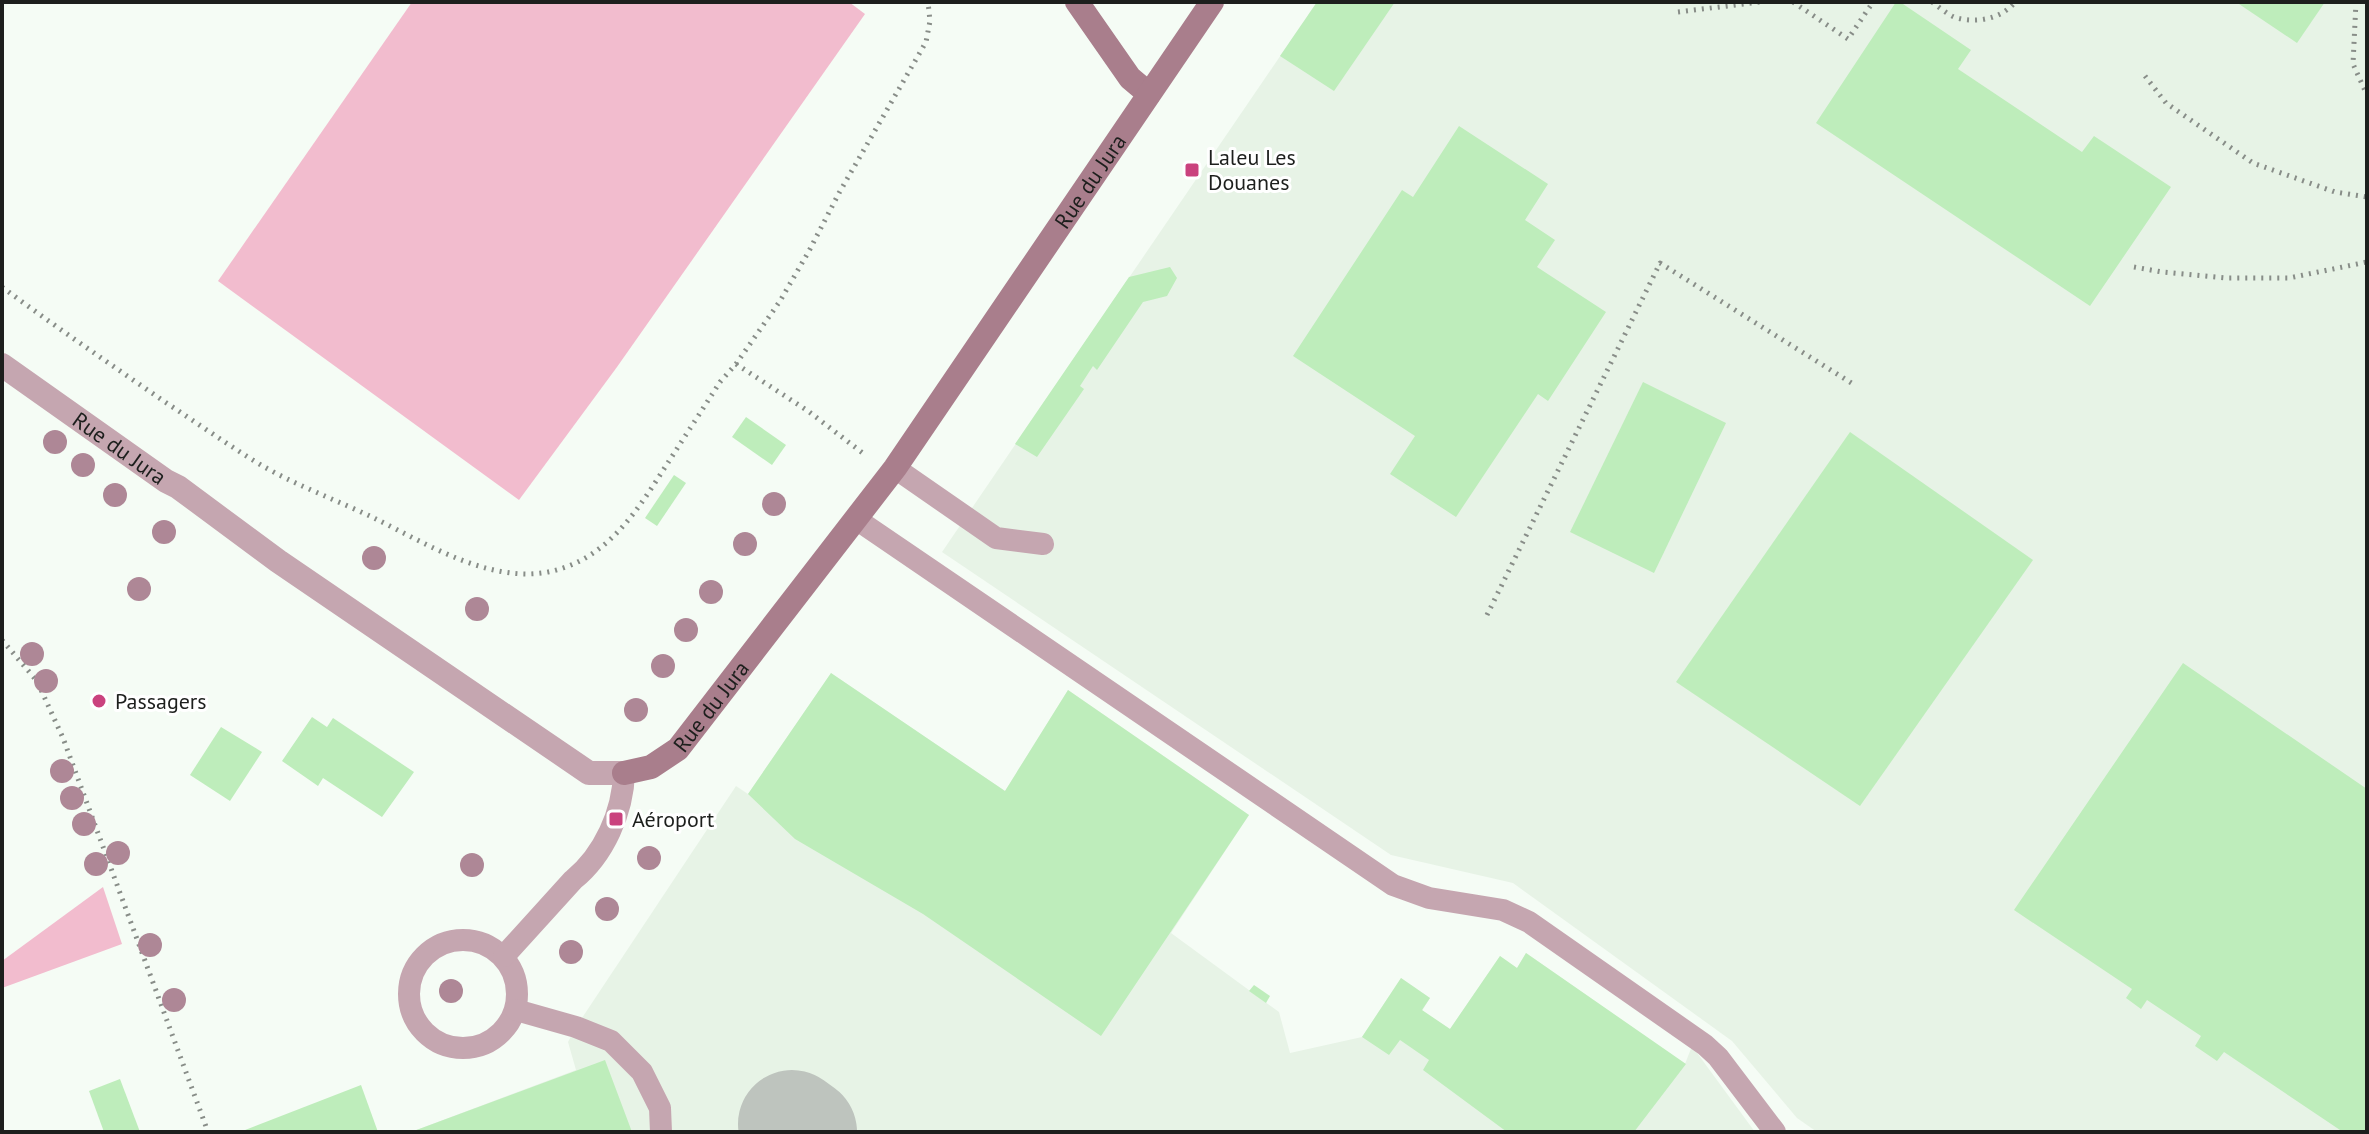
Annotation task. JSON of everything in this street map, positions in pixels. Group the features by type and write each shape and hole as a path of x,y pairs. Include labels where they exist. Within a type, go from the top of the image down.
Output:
{"street":[{"path":"1077,2 1130,78 1149,94"},
{"name":"Rue du Jura","path":"2,365 178,487 278,561 589,773 624,773 651,767 678,749 892,471 1212,2"}],"lane":[{"path":"892,471 996,538 1043,544"},
{"path":"856,519 1393,885 1429,898 1503,910 1529,922 1705,1045 1718,1057 1775,1132"},
{"path":"504,956 582,873 607,838 623,795 624,773"},
{"path":"470,940 488,945 504,956 511,967 518,991 516,1010 507,1027 493,1040 476,1047 457,1048 439,1043 423,1031 413,1015 409,997 411,978 420,961 433,948 451,941 470,940"},
{"path":"516,1010 576,1027 611,1041 642,1072 660,1108 661,1132"}],"path":[{"path":"2,287 82,345 263,466 473,563 503,572 542,573 564,568 604,545 633,516 720,382 780,301 926,42 930,21 928,2"},
{"path":"1678,12 1760,2"},
{"path":"1793,2 1848,39 1873,2"},
{"path":"1932,2 1954,17 1981,21 2007,12 2015,2"},
{"path":"2356,2 2353,64 2367,95"},
{"path":"2145,76 2166,103 2253,163 2335,192 2367,197"},
{"path":"2134,267 2226,278 2289,278 2367,262"},
{"path":"1487,615 1660,263 1853,384"},
{"path":"736,364 892,471"},
{"path":"2,640 37,681 63,738 208,1132"}],"shaded area":[{"path":"412,2 849,2 865,14 617,367 519,500 218,281"},
{"path":"1317,2 2367,2 2367,1132 1817,1132 1797,1118 1732,1041 1513,883 1391,855 942,552"},
{"path":"831,673 1005,791 1068,690 1249,815 1171,933 1279,1012 1290,1053 1362,1037 1401,978 1430,998 1422,1011 1450,1029 1500,956 1517,968 1526,953 1685,1064 1692,1046 1755,1132 411,1132 576,1070 568,1042 576,1027 736,786 748,794"},
{"path":"103,887 122,944 2,988 2,961"}],"building":[{"path":"1317,2 1395,2 1334,91 1280,56"},
{"path":"1896,2 1971,50 1958,69 2082,152 2094,136 2171,187 2090,306 1816,123"},
{"path":"2236,2 2325,2 2297,43"},
{"path":"1459,126 1548,184 1525,220 1555,240 1537,267 1606,312 1548,401 1538,394 1456,517 1390,474 1415,436 1293,356 1402,190 1413,197"},
{"path":"1170,267 1177,278 1167,296 1143,302 1097,370 1093,366 1080,386 1084,389 1037,457 1015,444 1129,277"},
{"path":"1643,382 1726,423 1654,573 1570,532"},
{"path":"746,417 786,445 772,465 732,437"},
{"path":"1850,432 2033,560 1860,806 1676,682"},
{"path":"674,475 686,483 657,526 645,518"},
{"path":"2183,663 2367,789 2367,1132 2343,1132 2224,1052 2217,1061 2195,1046 2201,1036 2147,1000 2141,1009 2126,998 2132,989 2014,910"},
{"path":"831,673 1005,791 1068,690 1249,815 1101,1036 923,914 795,839 748,794"},
{"path":"312,717 327,727 333,718 414,772 382,817 323,778 318,786 282,761"},
{"path":"221,727 262,752 230,801 190,775"},
{"path":"1526,953 1686,1064 1634,1132 1507,1132 1423,1070 1429,1060 1400,1040 1389,1055 1362,1037 1401,978 1430,998 1422,1010 1450,1029 1500,956 1517,968"},
{"path":"1254,985 1270,996 1266,1003 1249,991"},
{"path":"605,1060 632,1132 411,1132"},
{"path":"120,1079 140,1132 104,1132 89,1091"},
{"path":"361,1085 378,1132 240,1132"}],"taxiway":[{"path":"792,1124 803,1132"}],"place":[{"name":"Laleu Les Douanes","path":"1192,170"},
{"name":"Passagers","path":"99,701"},
{"name":"Aéroport","path":"616,819"}]}
